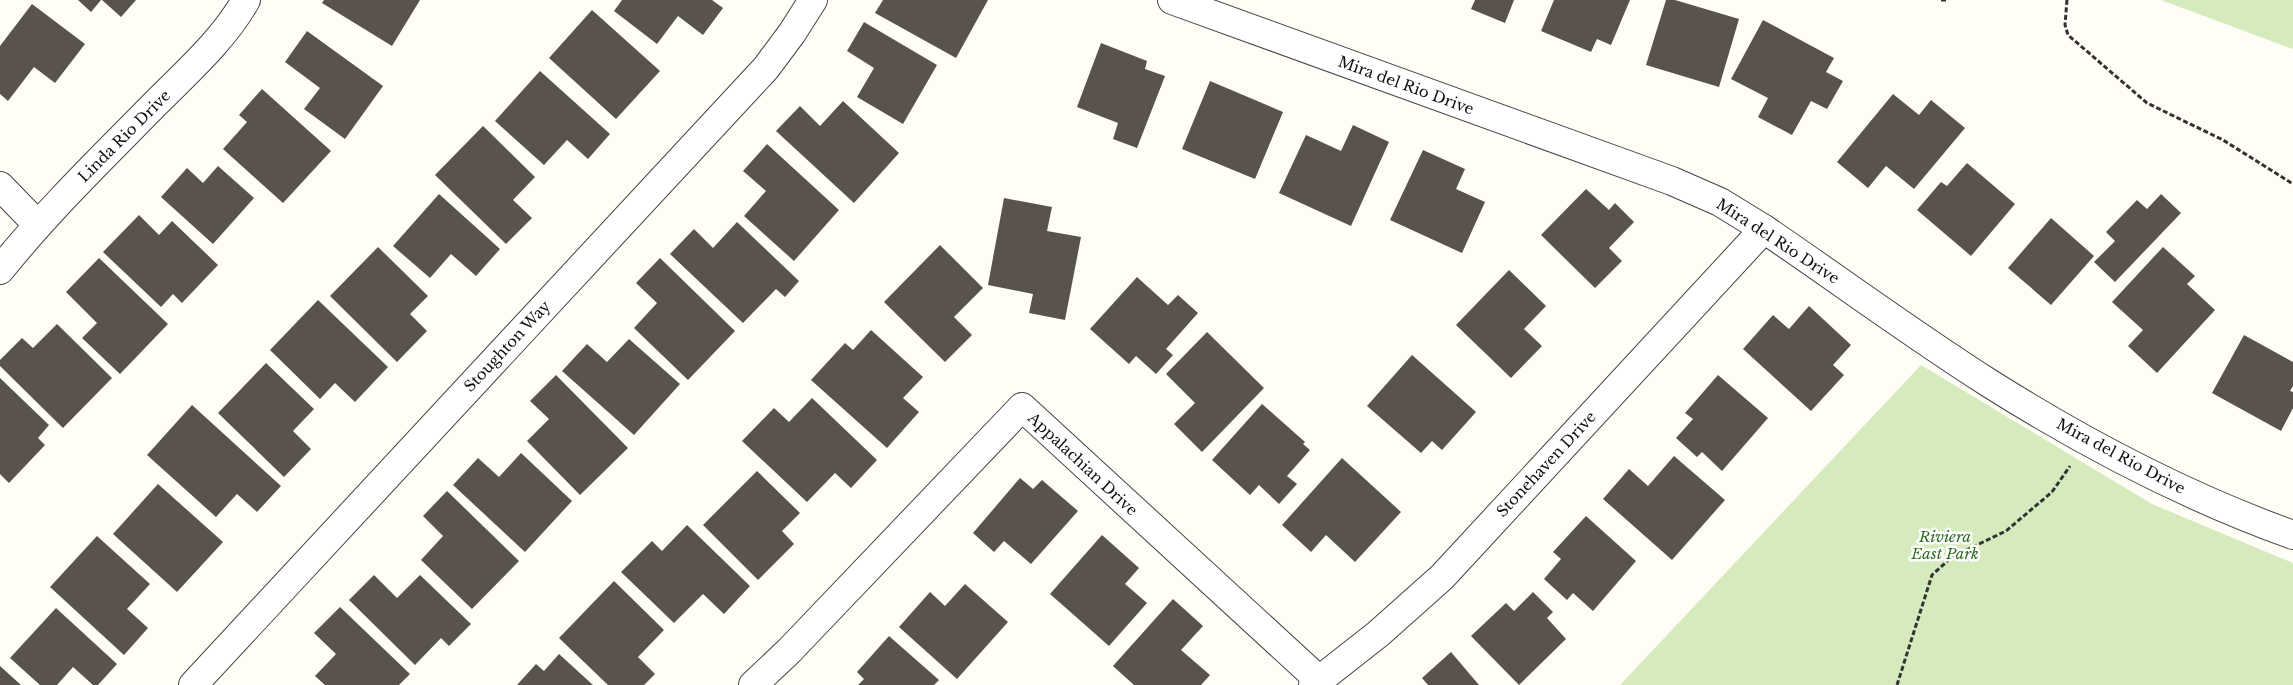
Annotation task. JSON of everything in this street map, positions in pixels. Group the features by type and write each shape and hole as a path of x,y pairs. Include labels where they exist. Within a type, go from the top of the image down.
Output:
{"street":[{"name":"Linda Rio Drive","path":"0,270 37,224 204,55 238,14 246,0"},
{"name":"Stoughton Way","path":"193,685 766,68 813,0"},
{"name":"Mira del Rio Drive","path":"1172,0 1672,180 1720,202 1764,229 1989,382 2087,441 2188,491 2293,535"},
{"path":"0,186 37,224"},
{"name":"Stonehaven Drive","path":"1316,683 1378,634 1442,577 1764,229"},
{"name":"Appalachian Drive","path":"753,685 789,651 1022,407 1316,683"}],"path":[{"path":"1941,0 1948,0"},
{"path":"2067,0 2065,25 2068,35 2147,103 2223,140 2293,184"},
{"path":"1897,685 1932,575 1952,557 2006,531 2052,492 2087,441"}],"green space":[{"path":"2161,0 2293,0 2293,49"},
{"name":"Riviera East Park","path":"1921,365 2152,504 2293,563 2293,685 1620,685"}],"building":[{"path":"78,0 101,0 91,12"},
{"path":"102,0 136,0 121,17"},
{"path":"324,0 420,0 392,46 322,3"},
{"path":"622,0 712,0 723,8 703,35 678,16 657,44 614,11"},
{"path":"883,0 988,0 956,58 875,13"},
{"path":"1475,0 1514,0 1505,23 1471,9"},
{"path":"1554,0 1630,0 1611,45 1597,39 1591,52 1541,31"},
{"path":"1666,0 1675,0 1739,19 1719,87 1646,65"},
{"path":"32,4 85,44 55,83 34,67 8,101 0,94 0,46"},
{"path":"592,10 660,71 616,119 549,58"},
{"path":"1763,20 1834,58 1826,72 1843,81 1827,109 1811,101 1792,135 1758,117 1768,98 1731,79"},
{"path":"864,22 937,65 903,124 857,97 874,68 847,51"},
{"path":"307,31 383,86 345,139 304,109 320,88 285,62"},
{"path":"1101,43 1147,61 1145,69 1165,76 1137,148 1113,139 1118,123 1077,107"},
{"path":"540,71 610,134 588,159 567,140 544,165 495,121"},
{"path":"1210,81 1283,112 1255,179 1182,149"},
{"path":"262,89 331,151 283,203 223,149 247,122 239,115"},
{"path":"1893,94 1919,115 1931,100 1965,128 1914,189 1886,166 1868,188 1837,162"},
{"path":"843,101 899,153 854,203 776,131 800,106 820,126"},
{"path":"1353,125 1389,142 1351,226 1279,193 1306,135 1341,151"},
{"path":"483,126 535,177 513,200 532,218 506,244 435,175"},
{"path":"767,144 839,210 794,261 744,216 766,191 743,171"},
{"path":"1423,150 1465,169 1456,189 1485,202 1462,253 1390,220"},
{"path":"1967,163 2015,204 1971,256 1917,210 1941,182 1947,186"},
{"path":"218,166 254,198 213,244 161,197 187,168 203,183"},
{"path":"1586,189 1609,210 1615,203 1634,222 1609,248 1622,261 1595,288 1541,235"},
{"path":"439,194 500,249 476,276 451,254 430,278 393,246"},
{"path":"2161,194 2181,213 2115,282 2094,262 2115,241 2106,232 2137,200 2147,209"},
{"path":"1004,198 1052,207 1047,231 1081,237 1065,320 1029,313 1033,294 988,285"},
{"path":"139,215 159,235 172,221 218,265 182,303 173,294 161,307 103,252"},
{"path":"2051,218 2094,256 2051,305 2008,268"},
{"path":"737,222 799,281 785,297 776,289 743,323 670,254 694,229 713,248"},
{"path":"940,245 983,288 954,317 972,335 945,362 884,302"},
{"path":"378,247 428,296 410,314 427,331 397,362 330,296"},
{"path":"2163,247 2195,276 2187,284 2215,310 2157,373 2128,346 2143,330 2112,302"},
{"path":"99,258 168,324 120,374 82,338 97,323 66,292"},
{"path":"660,258 735,331 688,380 634,328 657,303 636,283"},
{"path":"1509,270 1546,306 1524,329 1542,346 1511,378 1456,325"},
{"path":"1137,277 1168,305 1178,295 1198,313 1166,349 1173,355 1156,374 1136,356 1129,364 1090,329"},
{"path":"318,300 388,367 355,402 335,383 320,399 270,350"},
{"path":"1809,306 1851,345 1833,365 1844,375 1811,411 1743,349 1773,315 1789,329"},
{"path":"57,324 112,378 63,428 0,366 0,360 22,338 33,348"},
{"path":"871,330 923,377 903,398 919,412 887,448 811,380 845,343 853,350"},
{"path":"1207,332 1264,388 1202,452 1174,424 1195,403 1166,374"},
{"path":"2244,335 2293,362 2293,386 2290,391 2293,392 2293,408 2281,431 2212,393"},
{"path":"629,339 680,384 634,435 562,371 587,344 607,362"},
{"path":"1412,355 1476,412 1442,450 1432,441 1421,453 1367,406"},
{"path":"266,363 314,409 293,431 311,449 284,477 218,413"},
{"path":"556,375 628,448 580,495 527,441 549,419 530,401"},
{"path":"1718,375 1768,418 1722,471 1702,452 1697,457 1676,438 1693,419 1685,413"},
{"path":"0,378 49,425 38,438 45,445 9,483 0,474"},
{"path":"812,398 877,460 851,488 835,473 807,502 742,441 774,408 789,422"},
{"path":"1262,404 1305,442 1303,444 1310,450 1287,476 1297,484 1279,504 1259,485 1250,495 1212,460"},
{"path":"192,405 281,486 257,512 237,494 216,517 147,455"},
{"path":"521,453 572,501 525,552 453,485 478,458 499,477"},
{"path":"1674,456 1725,500 1672,560 1603,499 1629,469 1648,486"},
{"path":"1342,458 1401,512 1355,562 1326,535 1311,552 1282,525"},
{"path":"757,471 800,513 782,531 794,544 758,580 703,525"},
{"path":"1020,478 1033,489 1042,480 1078,511 1031,564 1004,541 994,552 973,533"},
{"path":"158,484 223,542 177,592 113,534"},
{"path":"447,491 519,561 472,609 421,560 443,536 423,516"},
{"path":"1586,516 1636,561 1593,611 1573,593 1567,600 1544,579 1561,559 1553,552"},
{"path":"687,525 750,586 724,614 703,594 674,623 621,572 652,541 662,551"},
{"path":"1102,535 1139,568 1125,584 1147,603 1109,646 1050,594"},
{"path":"97,536 150,584 127,609 148,628 124,655 50,587"},
{"path":"374,575 397,598 420,575 471,624 449,646 441,638 415,665 349,600"},
{"path":"614,581 664,630 638,657 655,674 644,685 608,685 559,638"},
{"path":"965,584 1008,622 957,679 899,627 930,592 945,606"},
{"path":"1533,592 1553,612 1547,618 1566,639 1519,685 1471,636 1506,603 1514,611"},
{"path":"1173,599 1203,626 1181,650 1210,675 1201,685 1134,685 1113,666"},
{"path":"340,607 410,674 399,685 325,685 315,676 336,654 314,633"},
{"path":"56,608 117,664 98,685 93,685 73,667 57,685 40,685 10,658"},
{"path":"889,636 939,680 934,685 858,685 864,679 857,672"},
{"path":"1451,652 1479,685 1428,685 1422,678"},
{"path":"559,654 593,685 517,685 536,664 544,671"},
{"path":"0,666 21,685 0,685"}]}
